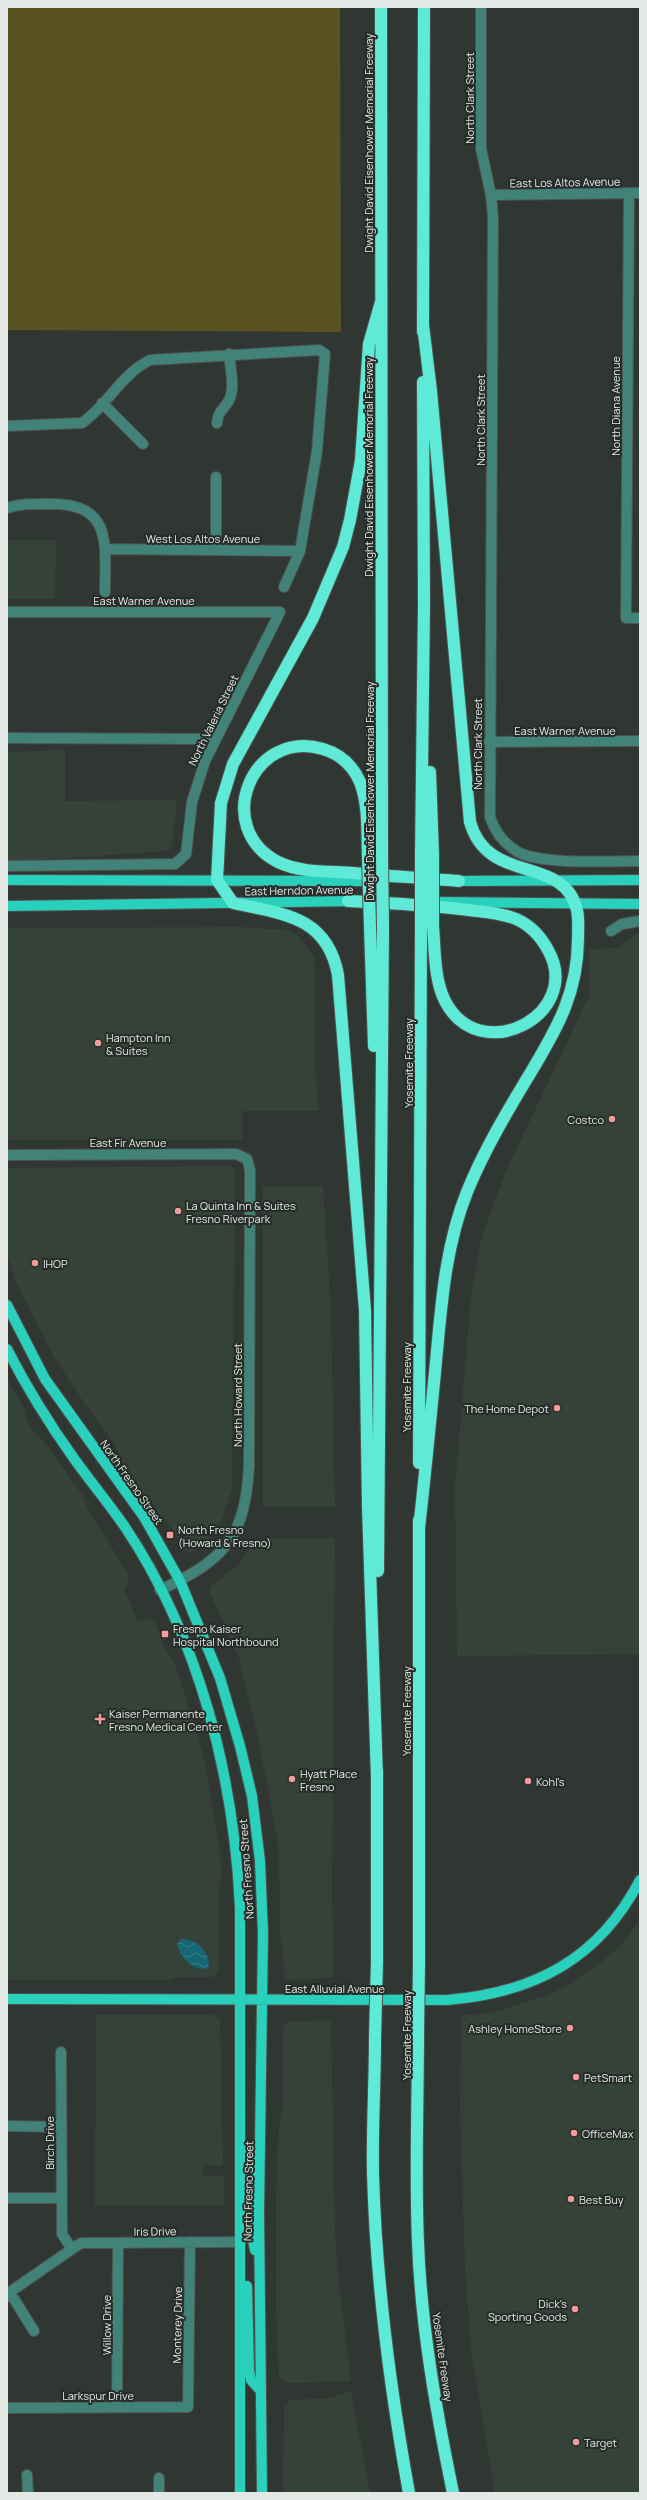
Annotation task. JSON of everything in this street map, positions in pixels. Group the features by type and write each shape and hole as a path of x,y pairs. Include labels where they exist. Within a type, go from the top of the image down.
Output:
{"highway":[{"name":"Dwight David Eisenhower Memorial Freeway","path":"380,1218 383,927 380,302 381,7"},
{"path":"348,901 449,908 504,915 519,921 541,938 553,960 554,984 543,1009 529,1023 506,1032 485,1032 459,1020 444,999 427,926 427,855 424,605 423,324 424,7"},
{"path":"377,1778 368,1507 365,1303 338,975 329,946 307,924 288,915 233,903 217,880 221,803 233,764 313,618 335,570 350,520 361,460 369,344 380,302"},
{"path":"419,1528 442,1299 454,1232 466,1193 480,1163 555,1032 567,1004 574,979 578,949 578,912 575,903 563,886 541,873 514,866 495,858 481,846 470,822 431,391 423,324"},
{"path":"409,2493 387,2350 377,2241 373,2174 377,1961 380,1218 370,927 368,858 363,790 356,774 341,757 327,750 312,747 291,747 270,757 254,773 245,794 247,825 258,844 276,861 304,869 459,881"},
{"name":"Yosemite Freeway","path":"427,926 419,1528 419,1964 417,2185 420,2277 439,2424 452,2493"}],"main road":[{"name":"East Herndon Avenue","path":"7,880 640,880"},
{"name":"East Herndon Avenue","path":"7,906 348,901 640,904"},
{"name":"North Fresno Street","path":"7,1305 45,1379 144,1517 180,1581 220,1678 239,1740 252,1796 262,1888 260,2274 262,2493"},
{"name":"North Fresno Street","path":"7,1349 47,1419 125,1527 160,1590 194,1668 212,1722 225,1779 233,1821 239,1883 241,2242 240,2493"},
{"name":"East Alluvial Avenue","path":"7,1999 447,2000 477,1998 503,1992 553,1973 583,1950 615,1919 640,1880"},
{"path":"240,2145 249,2152 251,2159 251,2229 260,2274"},
{"path":"241,2242 248,2287 249,2371 251,2380 261,2391"}],"street":[{"name":"North Clark Street","path":"481,7 480,133 483,161 491,195 493,225 490,817 498,833 512,848 530,855 579,862 640,861"},
{"name":"North Diana Avenue","path":"629,193 626,618 640,618"},
{"name":"East Los Altos Avenue","path":"491,195 640,193"},
{"path":"9,424 82,423 91,417 122,380 138,367 150,360 229,354 319,350 325,354 317,451 300,551 284,587"},
{"path":"217,423 218,413 229,401 232,393 229,354"},
{"path":"102,404 143,444"},
{"path":"216,477 216,549"},
{"path":"7,499 19,504"},
{"path":"7,508 19,504 66,504 81,507 90,512 102,528 105,549 105,592"},
{"name":"West Los Altos Avenue","path":"105,549 300,551"},
{"name":"East Warner Avenue","path":"7,612 280,612"},
{"name":"North Valeria Street","path":"7,866 174,864 186,854 192,802 198,778 214,739 280,612"},
{"path":"7,738 214,739"},
{"name":"East Warner Avenue","path":"490,742 640,741"},
{"path":"611,931 622,924 640,921"},
{"name":"East Fir Avenue","path":"7,1155 236,1154 247,1159"},
{"name":"North Howard Street","path":"160,1590 180,1581 206,1565 226,1547 242,1516 249,1466 250,1170 247,1159"},
{"name":"Birch Drive","path":"62,2052 62,2234 72,2249"},
{"path":"7,2126 61,2127"},
{"path":"7,2198 61,2198"},
{"name":"Monterey Drive","path":"188,2407 190,2242"},
{"name":"Iris Drive","path":"34,2331 14,2299 7,2294 81,2243 241,2242"},
{"name":"Willow Drive","path":"117,2407 118,2243"},
{"name":"Larkspur Drive","path":"7,2408 188,2407"},
{"path":"27,2475 28,2493"},
{"path":"159,2478 159,2493"}],"shaded area":[{"path":"7,7 340,7 341,332 7,330"},
{"path":"7,540 56,540 55,599 7,599"},
{"path":"65,750 65,801 177,800 172,847 167,851 7,862 7,752"},
{"path":"239,927 286,930 298,935 314,957 315,1069 319,1111 242,1111 242,1140 7,1140 7,928"},
{"path":"637,933 640,933 640,1654 457,1656 455,1487 471,1297 481,1239 506,1171 589,996 589,949 619,948"},
{"path":"231,1166 235,1169 232,1490 221,1521 210,1537 193,1553 184,1551 174,1532 127,1473 114,1443 83,1401 53,1355 16,1282 7,1255 7,1168"},
{"path":"323,1186 331,1311 335,1507 263,1507 263,1187"},
{"name":"Kaiser Permanente Fresno Medical Center","path":"7,1380 27,1413 25,1418 37,1437 41,1438 45,1443 83,1496 88,1510 129,1575 128,1584 124,1589 138,1621 147,1619 154,1621 167,1653 172,1658 181,1681 204,1758 222,1872 219,1887 219,1971 213,1977 175,1977 169,1980 7,1980"},
{"path":"335,1538 332,1894 334,1978 285,1980 280,1928 279,1849 260,1746 239,1658 209,1591 210,1587 239,1564 257,1539"},
{"path":"640,1920 640,2493 495,2493 471,2350 465,2267 460,2110 461,2015 492,2013 549,1995 573,1982 600,1963 619,1947"},
{"path":"96,2015 214,2015 220,2021 223,2165 203,2165 203,2176 224,2176 224,2205 95,2205"},
{"path":"331,2020 335,2233 339,2286 351,2381 292,2383 284,2382 279,2376 276,2310 276,2199 279,2126 283,2105 283,2027 287,2022"},
{"path":"351,2391 370,2493 283,2493 284,2406 291,2400 330,2398"}],"water":[{"path":"181,1939 195,1942 202,1948 209,1960 208,1968 202,1969 192,1966 184,1958 177,1944"}],"place":[{"name":"Hampton Inn & Suites","path":"98,1043"},
{"name":"Costco","path":"612,1119"},
{"name":"La Quinta Inn & Suites Fresno Riverpark","path":"178,1211"},
{"name":"IHOP","path":"35,1263"},
{"name":"The Home Depot","path":"557,1408"},
{"name":"North Fresno (Howard & Fresno)","path":"170,1535"},
{"name":"Fresno Kaiser Hospital Northbound","path":"165,1634"},
{"name":"Kaiser Permanente Fresno Medical Center","path":"100,1719"},
{"name":"Hyatt Place Fresno","path":"292,1779"},
{"name":"Kohl's","path":"528,1781"},
{"name":"Ashley HomeStore","path":"570,2028"},
{"name":"PetSmart","path":"576,2077"},
{"name":"OfficeMax","path":"574,2133"},
{"name":"Best Buy","path":"571,2199"},
{"name":"Dick's Sporting Goods","path":"575,2309"},
{"name":"Target","path":"576,2442"}]}
